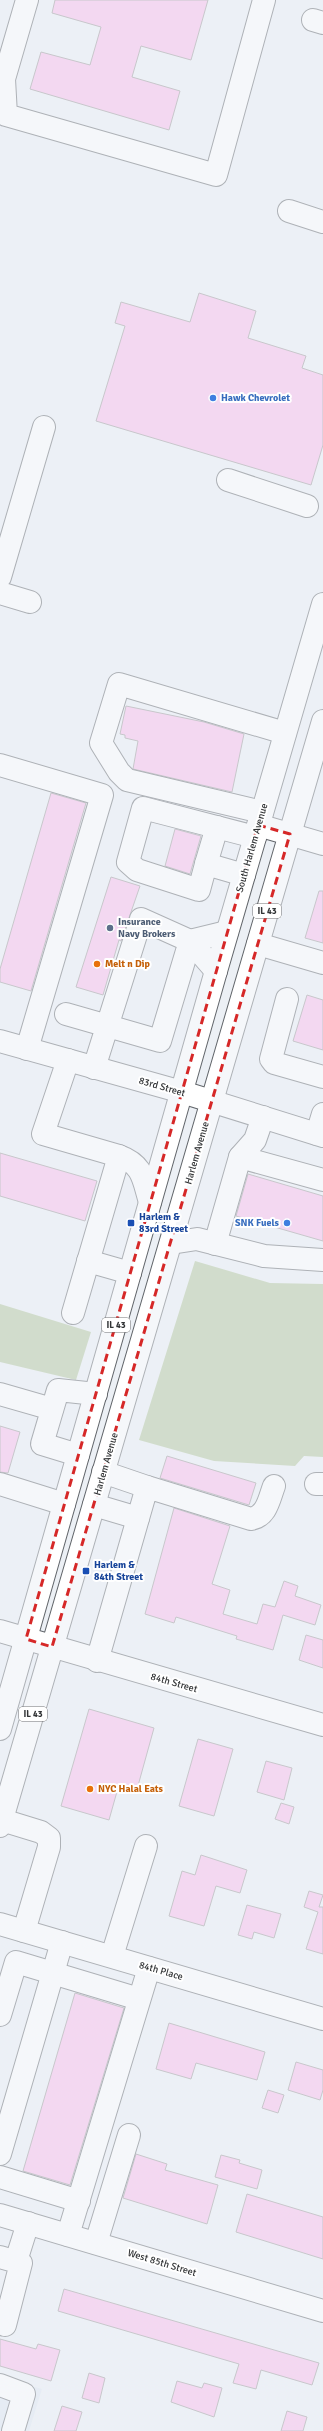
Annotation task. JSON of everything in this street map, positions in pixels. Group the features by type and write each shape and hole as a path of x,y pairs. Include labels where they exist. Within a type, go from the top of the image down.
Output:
{"main road":[{"path":"27,0 4,79 6,114 216,175 264,0"},
{"path":"289,211 323,222"},
{"path":"0,577 44,427"},
{"path":"228,480 307,506"},
{"path":"0,593 30,602"},
{"name":"South Harlem Avenue","path":"182,1092 323,604"},
{"path":"286,733 119,684 102,743 119,772 127,780 150,786 259,824 323,844"},
{"name":"IL 43","path":"212,1102 323,721"},
{"path":"0,765 102,795 27,1049"},
{"path":"150,786 128,862 137,870 199,890 217,827"},
{"path":"143,808 217,827 259,824"},
{"path":"206,864 244,875"},
{"path":"94,1068 141,918 190,941 216,971"},
{"path":"190,941 227,932"},
{"path":"66,1014 160,1042 190,941"},
{"path":"258,944 323,963"},
{"path":"287,999 271,1059 274,1063 323,1077"},
{"name":"83rd Street","path":"0,1041 182,1092 263,1117 321,1128"},
{"path":"68,1060 43,1134 130,1160 141,1170 150,1202"},
{"name":"IL 43","path":"0,1729 182,1092"},
{"name":"Harlem Avenue","path":"1,1823 212,1102"},
{"path":"215,1244 240,1157 255,1140 263,1117"},
{"path":"73,1313 119,1156"},
{"path":"240,1157 323,1180"},
{"path":"171,1242 197,1239 264,1256 323,1260"},
{"path":"88,1261 130,1273"},
{"path":"78,1455 42,1444 52,1409 58,1390 96,1394"},
{"path":"0,1394 52,1409"},
{"path":"103,1472 251,1519 259,1518 264,1513 274,1486"},
{"path":"8,1487 64,1504"},
{"path":"97,1661 147,1487"},
{"path":"94,1505 138,1518"},
{"name":"84th Street","path":"0,1631 97,1661 323,1725"},
{"path":"1,1823 42,1832 49,1838 49,1847 24,1931"},
{"path":"112,1956 146,1846"},
{"name":"84th Place","path":"0,1924 323,2019"},
{"path":"0,2154 62,1942"},
{"path":"0,2015 16,1962 139,1999"},
{"path":"68,2235 149,1968"},
{"path":"96,2243 129,2135"},
{"path":"0,2177 79,2201"},
{"name":"West 85th Street","path":"0,2215 323,2311"},
{"path":"5,2324 21,2263 8,2259 28,2223"},
{"path":"0,2385 24,2394 13,2431"}],"highlighted area":[{"path":"258,825 290,834 52,1647 26,1639"}],"shaded area":[{"path":"0,2377 42,2389 29,2431 0,2431"}],"green space":[{"path":"195,1261 270,1283 323,1284 323,1457 304,1456 295,1466 214,1461 139,1440"},
{"path":"0,1304 91,1332 76,1380 0,1362"}],"building":[{"path":"55,0 208,0 191,60 141,46 132,77 180,91 169,130 30,89 41,52 90,65 101,27 52,13"},
{"name":"Hawk Chevrolet","path":"199,293 256,311 248,338 306,356 302,368 323,375 323,445 311,485 96,421 125,326 115,323 121,302 190,322"},
{"path":"126,706 204,722 244,734 232,792 133,769 138,741 125,738 125,735 120,734"},
{"path":"51,793 86,803 31,991 0,982 0,969"},
{"path":"175,829 201,836 190,874 165,866"},
{"path":"111,877 140,886 121,941 119,940 103,995 76,987"},
{"path":"319,891 323,891 323,943 305,938"},
{"path":"307,995 323,1000 323,1050 293,1041"},
{"path":"0,1153 97,1181 85,1221 0,1196"},
{"name":"SNK Fuels","path":"248,1174 323,1196 323,1241 236,1216"},
{"path":"0,1426 20,1432 8,1473 0,1472"},
{"path":"167,1456 256,1483 249,1505 160,1478"},
{"path":"174,1508 230,1526 212,1584 230,1590 223,1614 257,1624 263,1604 275,1607 284,1581 298,1586 295,1596 321,1605 315,1625 283,1615 273,1650 236,1639 237,1636 176,1617 174,1623 145,1614"},
{"path":"306,1635 323,1640 323,1668 299,1660"},
{"path":"89,1709 154,1728 136,1793 118,1788 109,1820 61,1806"},
{"path":"198,1739 233,1749 214,1816 179,1806"},
{"path":"266,1761 292,1768 284,1800 257,1792"},
{"path":"281,1803 294,1807 289,1824 275,1819"},
{"path":"201,1855 247,1870 240,1893 216,1886 204,1926 169,1916 182,1871 195,1875"},
{"path":"309,1891 323,1895 319,1907 323,1907 323,1954 306,1949 318,1912 304,1907"},
{"path":"247,1905 281,1914 274,1938 254,1932 252,1939 238,1935"},
{"path":"75,1993 124,2008 70,2185 23,2171"},
{"path":"169,2023 265,2052 257,2080 196,2063 191,2079 156,2069"},
{"path":"296,2062 323,2070 323,2090 320,2100 288,2090"},
{"path":"268,2090 284,2095 278,2113 262,2108"},
{"path":"136,2154 167,2164 165,2170 218,2185 207,2224 123,2198"},
{"path":"221,2155 240,2160 239,2163 262,2170 257,2189 215,2177"},
{"path":"247,2194 323,2217 323,2259 236,2232"},
{"path":"64,2289 319,2363 312,2385 261,2370 256,2389 233,2383 239,2364 58,2311"},
{"path":"0,2339 36,2349 38,2344 60,2350 51,2381 0,2366"},
{"path":"89,2373 105,2378 99,2403 82,2398"},
{"path":"177,2381 202,2388 204,2383 222,2388 214,2417 171,2402"},
{"path":"62,2406 82,2412 76,2431 54,2431"},
{"path":"287,2411 307,2417 303,2431 281,2431"}],"place":[{"name":"Hawk Chevrolet","path":"213,398"},
{"name":"Insurance Navy Brokers","path":"110,928"},
{"name":"Melt n Dip","path":"97,964"},
{"name":"Harlem & 83rd Street","path":"131,1223"},
{"name":"SNK Fuels","path":"287,1223"},
{"name":"Harlem & 84th Street","path":"86,1571"},
{"name":"NYC Halal Eats","path":"90,1789"}]}
